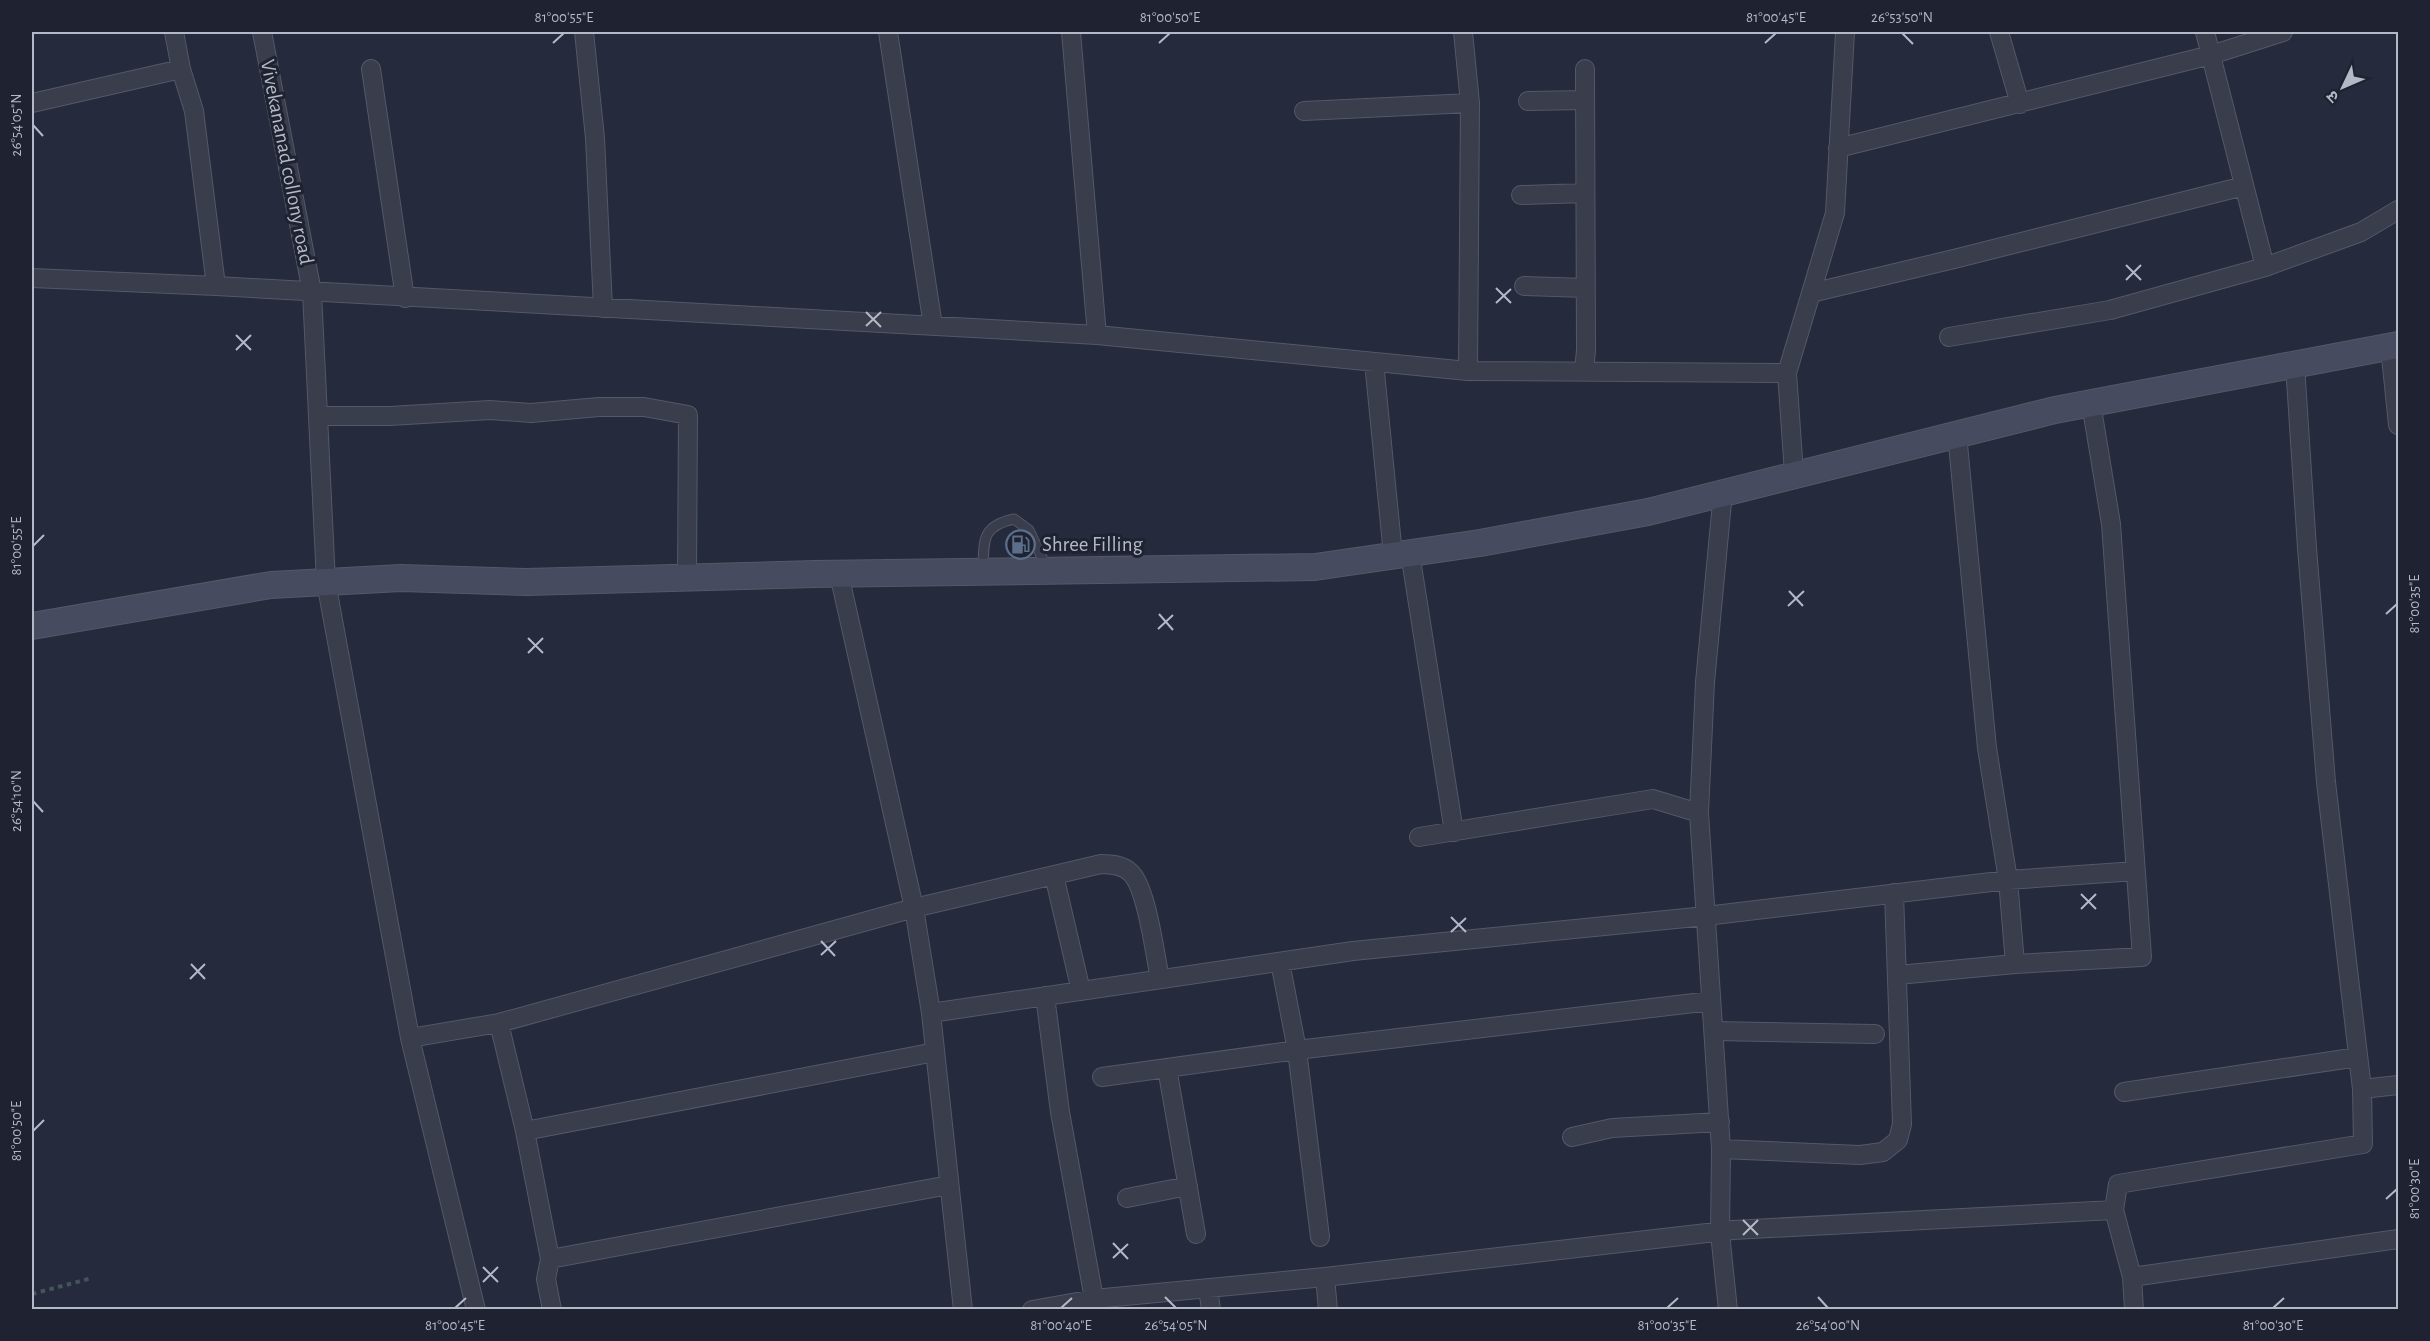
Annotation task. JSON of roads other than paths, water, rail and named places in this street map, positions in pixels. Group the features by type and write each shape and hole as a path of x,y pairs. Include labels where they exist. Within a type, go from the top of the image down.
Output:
{"street":[{"path":"174,32 181,69 194,111 216,286"},
{"name":"Vivekananad collony road","path":"262,32 312,292 326,582 410,1038 476,1310"},
{"path":"584,32 595,138 603,308"},
{"path":"888,32 933,326"},
{"path":"1071,32 1097,335"},
{"path":"1463,32 1470,103 1468,371"},
{"path":"1794,473 1787,373 1834,213 1845,32"},
{"path":"2000,32 2020,104"},
{"path":"2205,32 2265,267"},
{"path":"1838,148 2211,55 2283,32"},
{"path":"32,102 181,69"},
{"path":"371,69 405,298"},
{"path":"1584,371 1586,350 1585,69"},
{"path":"1528,101 1585,100"},
{"path":"1304,111 1470,103"},
{"path":"1811,293 1954,260 2244,186"},
{"path":"1521,195 1585,194"},
{"path":"1949,337 2110,309 2265,267 2361,232 2398,210"},
{"path":"32,279 216,286 1097,335 1468,371 1787,373"},
{"path":"1524,286 1585,288"},
{"path":"32,626 271,585 401,578 526,582 839,574 1315,567 1480,543 1648,512 1794,473 2091,403 2394,346 2398,425"},
{"path":"1374,362 1401,554 1454,832"},
{"path":"2134,1310 2132,1277 2114,1210 2118,1184 2363,1144 2362,1089 2326,782 2295,365"},
{"path":"1898,975 2015,964 2142,957 2111,524 2091,403"},
{"path":"318,416 390,416 490,410 531,413 644,406 688,416 687,578"},
{"path":"1957,434 1987,748 2008,880 2015,964"},
{"path":"1724,492 1705,682 1699,813 1720,1122 1720,1233 1728,1310"},
{"path":"839,574 914,908 931,1013 963,1310"},
{"path":"1419,837 1653,799 1699,813"},
{"path":"410,1038 499,1023 914,908 1101,864 1117,865 1130,872 1141,886 1160,979"},
{"path":"931,1013 1353,951 1706,916 2008,880 2136,871"},
{"path":"1054,875 1081,991"},
{"path":"1721,1149 1860,1155 1883,1152 1898,1140 1902,1124 1894,893"},
{"path":"1280,962 1297,1050 1320,1237"},
{"path":"1044,996 1060,1112 1094,1299"},
{"path":"1102,1077 1297,1050 1712,1001"},
{"path":"499,1023 525,1131 550,1259 546,1279 552,1310"},
{"path":"1713,1032 1875,1034"},
{"path":"525,1131 935,1052"},
{"path":"2124,1092 2358,1057"},
{"path":"1167,1068 1196,1234"},
{"path":"2362,1089 2398,1085"},
{"path":"1572,1137 1612,1128 1720,1122"},
{"path":"550,1259 949,1185"},
{"path":"1127,1198 1188,1186"},
{"path":"1032,1310 1094,1299 1324,1277 1733,1230 2114,1210"},
{"path":"2132,1277 2398,1239"},
{"path":"1324,1277 1328,1310"},
{"path":"1208,1288 1211,1310"}],"lane":[{"path":"982,572 984,537 997,523 1014,519 1029,530 1049,571"}],"place":[{"name":"Shree Filling","path":"1021,544"}]}
